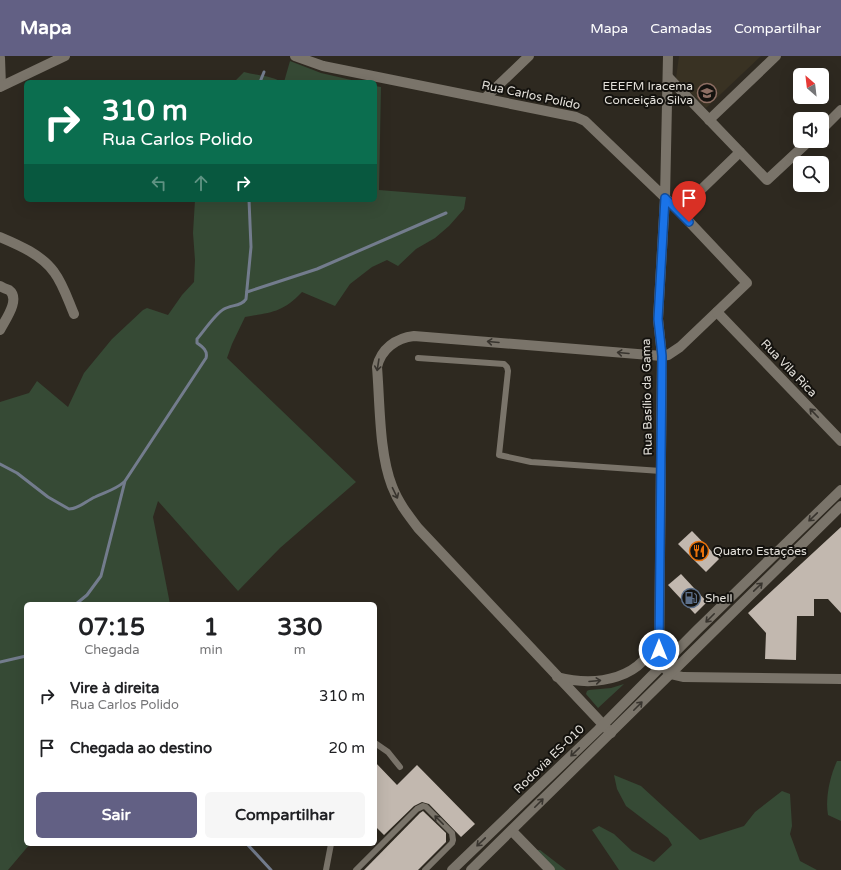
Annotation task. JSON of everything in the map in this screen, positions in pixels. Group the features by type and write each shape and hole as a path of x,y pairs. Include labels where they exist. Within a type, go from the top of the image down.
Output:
{"street":[{"path":"0,58 0,86 65,56"},
{"name":"Rua Carlos Polido","path":"295,56 323,66 486,98 576,117 585,121 679,211 747,283 717,312"},
{"path":"486,98 529,56"},
{"name":"Rua Basílio da Gama","path":"662,666 659,660 659,628 662,356 658,319 665,198 668,56"},
{"path":"709,120 776,56"},
{"path":"668,77 767,180 801,148"},
{"path":"829,122 841,110"},
{"path":"679,211 740,152"},
{"path":"0,237 32,253 54,272 74,314"},
{"path":"0,286 10,291 14,298 14,303 0,330"},
{"path":"611,733 418,528 398,500 387,473 384,454 377,367 378,360 392,343 406,337 414,336 662,356 668,355 680,347 717,312"},
{"name":"Rua Vila Rica","path":"717,312 841,441"},
{"name":"Rodovia ES-010","path":"452,870 603,725 841,490"},
{"name":"Rodovia ES-010","path":"471,870 841,506"},
{"path":"822,524 841,516"},
{"path":"557,677 574,681 592,682 621,676 641,662 649,653 656,640 659,628"},
{"path":"662,666 670,674 683,677 841,679"},
{"path":"512,831 550,870"}],"lane":[{"path":"418,358 504,364 507,367 508,371 499,455 531,462 661,471"},
{"path":"377,745 388,752 400,767"},
{"path":"356,870 417,809 423,806 426,807 452,833 453,840 452,843 425,870"},
{"path":"326,870 331,846"}],"shaded area":[{"name":"EEEFM Iracema Conceição Silva","path":"679,56 761,56 706,108 676,78"}],"green space":[{"path":"290,61 321,73 351,80 285,80"},
{"path":"244,72 277,80 236,80"},
{"path":"377,86 381,87 379,190 466,197 464,209 449,226 435,238 416,249 398,266 387,260 372,267 350,284 335,306 302,292 282,308 245,317 227,358 356,482 280,548 238,591 158,501 153,517 170,602 24,602 24,846 28,846 8,870 0,870 0,402 29,393 37,381 68,407 84,373 112,339 147,308 168,315 182,295 194,282 195,260 193,233 195,202 377,202"},
{"path":"624,684 598,708 586,694 589,690 611,688"},
{"path":"837,761 841,761 841,821 828,815 827,808 829,787 832,773"},
{"path":"614,775 641,786 700,840 744,826 755,812 782,791 790,794 792,826 790,834 800,861 817,870 619,870 592,830 599,826 614,834 632,851 654,862 672,845 668,838 626,806 617,789"},
{"path":"532,850 540,850 566,870 552,870 532,859"}],"building":[{"path":"841,527 841,613 828,599 814,599 814,616 797,616 796,660 765,659 766,633 748,613"},
{"path":"692,531 719,559 706,572 678,544"},
{"name":"Shell","path":"681,574 707,602 695,614 668,585"},
{"path":"377,764 397,785 417,765 475,824 461,837 429,804 422,802 414,806 384,835 377,828"},
{"path":"423,811 446,833 446,842 418,870 364,870 420,813"}],"waterway":[{"path":"261,80 264,72"},
{"path":"78,602 87,595 101,576 125,481 206,358 206,351 197,343 197,339 221,311 242,303 246,299 251,247 249,202"},
{"path":"247,292 317,269 446,213"},
{"path":"0,464 17,473 48,497 69,509 73,509 124,482"},
{"path":"0,662 24,656"},
{"path":"249,846 271,870"}],"place":[{"name":"EEEFM Iracema Conceição Silva","path":"707,93"},
{"name":"Quatro Estações","path":"699,551"},
{"name":"Shell","path":"691,598"}],"route":[{"path":"659,650 662,356 658,319 665,198 689,222"}]}
